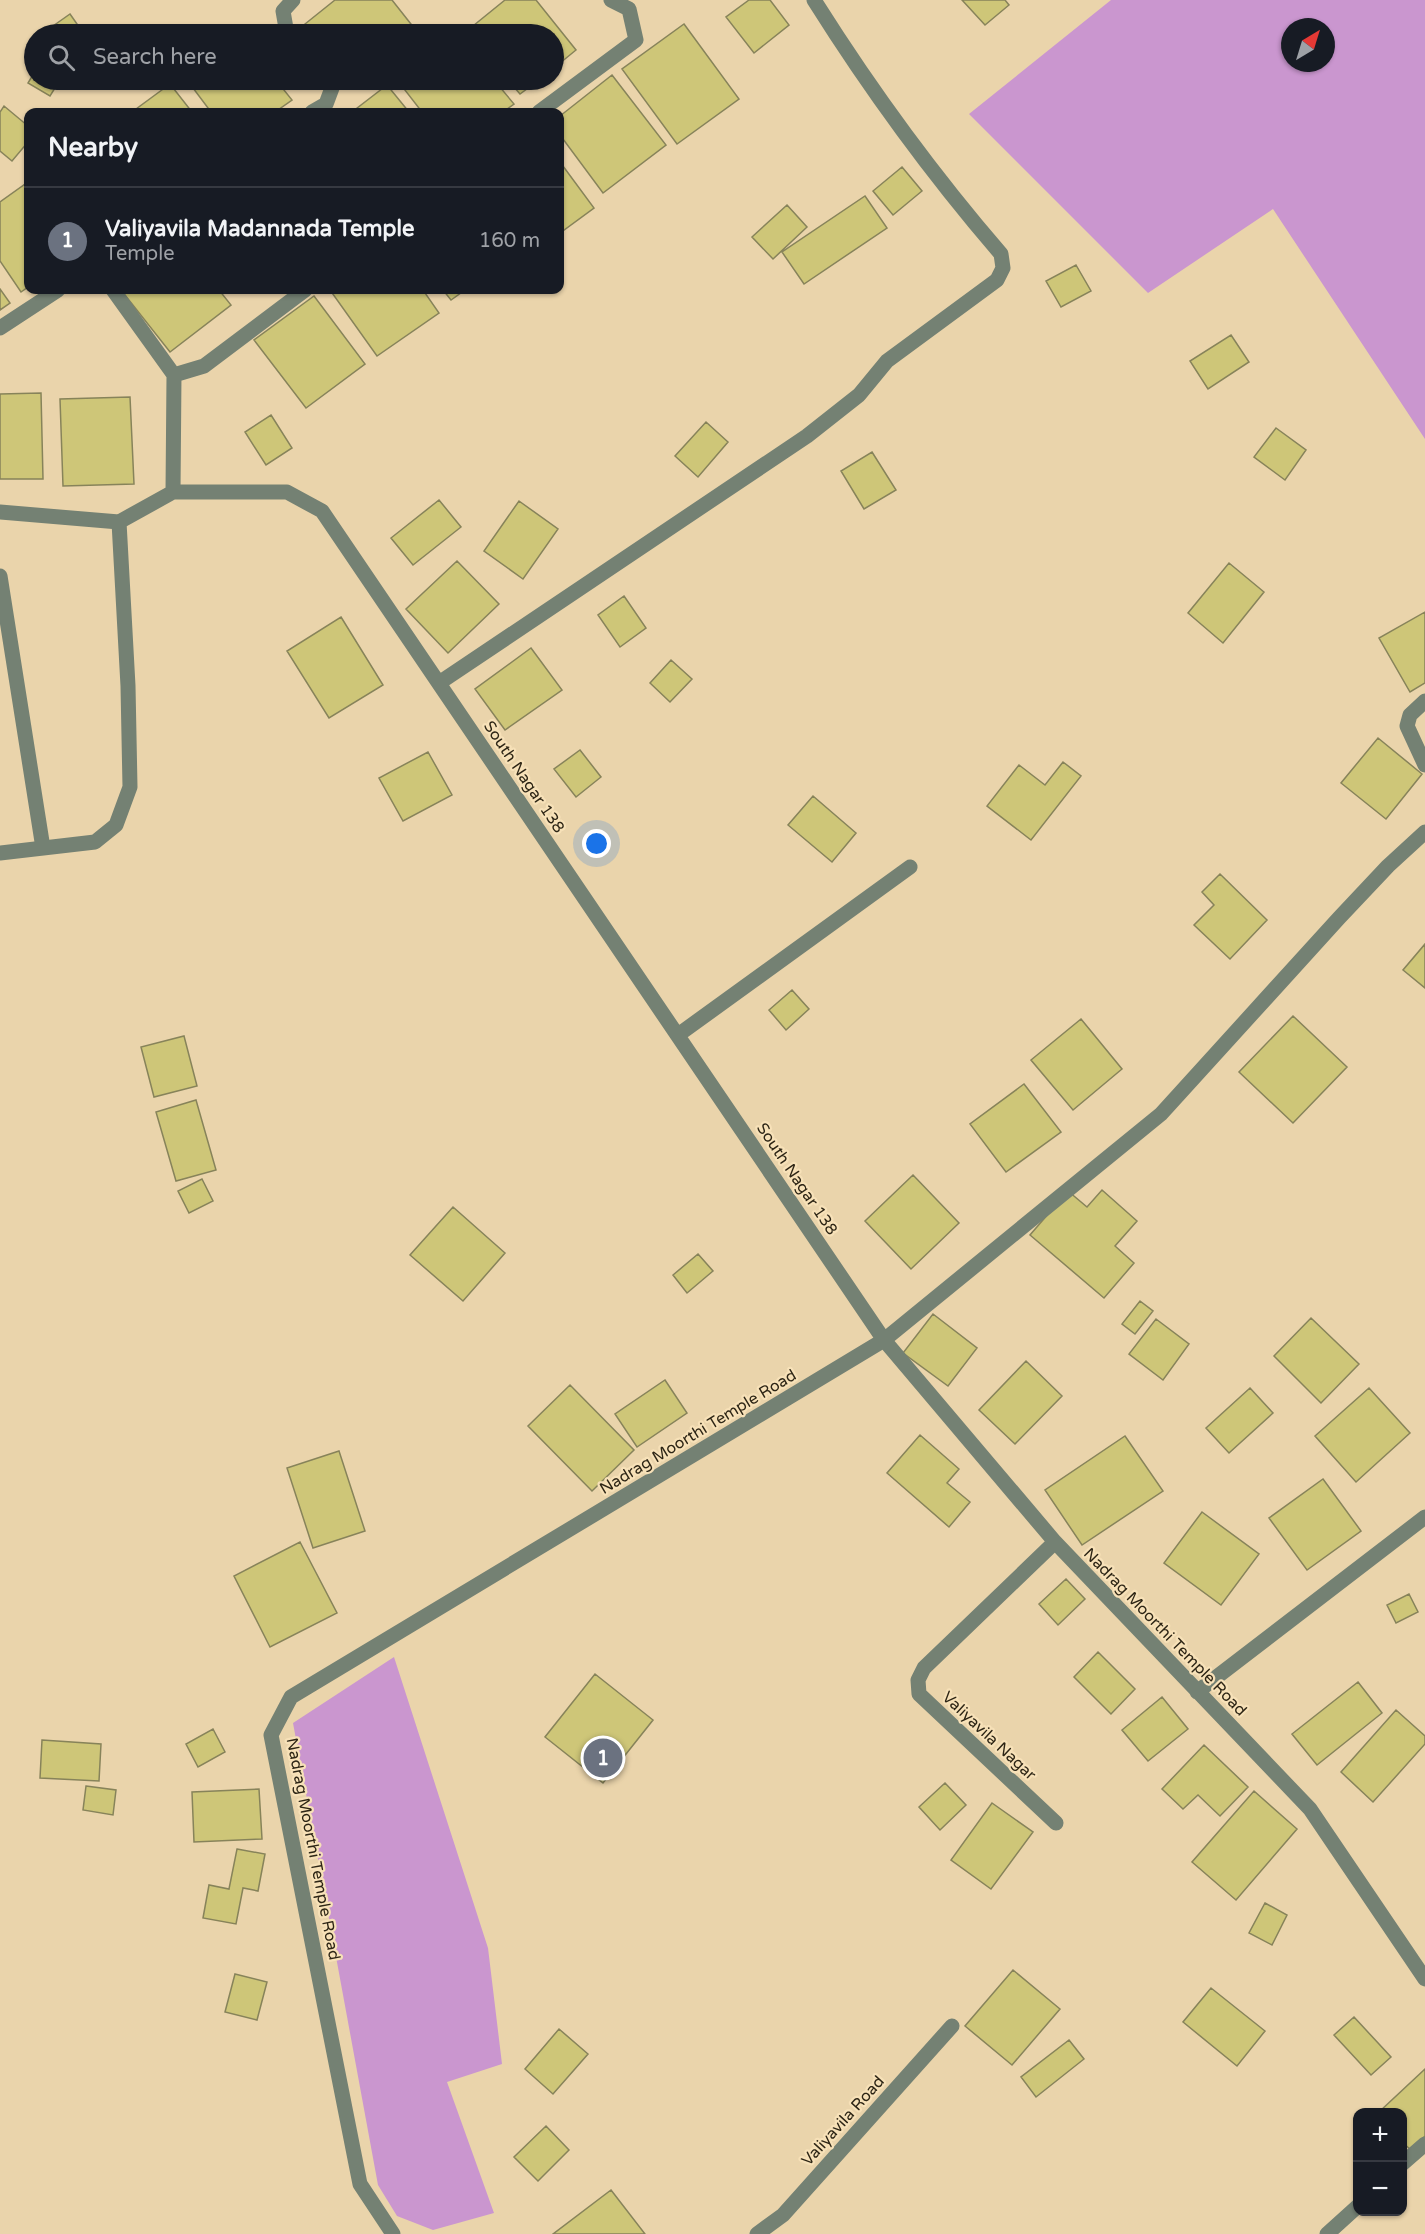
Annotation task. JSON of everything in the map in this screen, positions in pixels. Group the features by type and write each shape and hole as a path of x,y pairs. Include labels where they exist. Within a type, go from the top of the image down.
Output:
{"street":[{"path":"285,24 283,11 292,0"},
{"path":"544,108 636,40 629,9 611,0"},
{"path":"439,683 807,436 859,395 887,361 997,280 1003,268 1001,254 867,82 814,0"},
{"path":"319,108 326,104 331,90"},
{"path":"0,328 52,294"},
{"path":"116,294 174,375 172,492"},
{"path":"174,375 204,366 300,294"},
{"name":"South Nagar 138","path":"118,522 172,492 287,492 322,511 884,1340"},
{"path":"0,512 118,522 128,686 130,787 116,825 95,842 0,853"},
{"path":"0,576 43,848"},
{"path":"1425,701 1410,715 1407,726 1425,765"},
{"path":"884,1340 1161,1114 1339,918 1388,866 1425,832"},
{"path":"678,1035 910,867"},
{"name":"Nadrag Moorthi Temple Road","path":"393,2234 360,2184 271,1735 291,1697 884,1340 1054,1542 1310,1809 1425,1979"},
{"path":"1197,1692 1425,1517"},
{"name":"Valiyavila Nagar","path":"1054,1542 924,1668 918,1680 919,1694 1056,1823"},
{"name":"Valiyavila Road","path":"757,2234 783,2215 952,2026"},
{"path":"1404,2162 1425,2144"},
{"path":"1327,2234 1353,2211"}],"shaded area":[{"path":"1111,0 1425,0 1425,439 1273,209 1148,293 969,114"},
{"path":"394,1657 488,1948 502,2064 447,2082 494,2213 433,2230 397,2216 378,2185 293,1723"}],"building":[{"path":"335,0 392,0 411,24 305,24"},
{"path":"505,0 536,0 555,24 475,24"},
{"path":"749,0 770,0 789,25 754,53 726,17"},
{"path":"962,0 1005,0 1009,5 985,25"},
{"path":"70,14 77,24 56,24"},
{"path":"684,24 739,99 677,144 622,69"},
{"path":"564,35 576,50 564,60"},
{"path":"612,75 666,145 603,193 564,140 564,113"},
{"path":"40,90 54,90 50,96"},
{"path":"162,90 175,90 189,108 137,108"},
{"path":"194,90 284,90 292,100 281,108 208,108"},
{"path":"381,90 391,90 406,108 357,108"},
{"path":"405,90 502,90 514,104 508,108 419,108"},
{"path":"4,106 24,123 24,147 12,161 0,151 0,112"},
{"path":"564,167 594,208 564,230"},
{"path":"902,167 922,191 893,215 873,191"},
{"path":"24,185 24,290 21,292 0,261 0,202"},
{"path":"865,196 887,228 804,284 782,252"},
{"path":"787,205 807,227 773,259 752,237"},
{"path":"1076,265 1091,291 1061,307 1046,281"},
{"path":"0,289 10,303 0,310"},
{"path":"124,294 222,294 231,305 170,352"},
{"path":"333,294 426,294 439,313 377,356"},
{"path":"446,294 459,294 451,300"},
{"path":"314,296 365,364 306,408 254,340"},
{"path":"1231,335 1249,362 1208,389 1190,361"},
{"path":"41,393 43,479 0,479 0,394"},
{"path":"130,397 134,484 63,486 60,399"},
{"path":"271,415 292,448 266,465 245,432"},
{"path":"706,422 728,442 698,477 675,456"},
{"path":"1276,428 1306,450 1285,480 1254,457"},
{"path":"872,452 896,490 864,509 841,471"},
{"path":"439,500 461,527 413,565 391,538"},
{"path":"519,501 558,529 523,579 484,551"},
{"path":"457,561 499,604 448,653 406,609"},
{"path":"1229,563 1264,592 1223,643 1188,613"},
{"path":"624,596 646,628 620,647 598,615"},
{"path":"1425,612 1425,683 1410,692 1379,638"},
{"path":"341,617 383,685 329,718 287,651"},
{"path":"531,648 562,690 505,730 475,689"},
{"path":"671,660 692,679 670,702 650,683"},
{"path":"1378,738 1422,774 1386,819 1341,783"},
{"path":"580,750 601,777 576,797 554,769"},
{"path":"428,752 452,795 403,821 379,778"},
{"path":"1063,762 1081,776 1031,840 987,806 1019,765 1045,785"},
{"path":"813,796 856,833 832,862 788,825"},
{"path":"1220,874 1267,920 1230,959 1194,925 1214,905 1202,892"},
{"path":"1425,944 1425,988 1403,970"},
{"path":"792,990 809,1009 786,1030 769,1010"},
{"path":"1293,1016 1347,1067 1293,1123 1239,1072"},
{"path":"1081,1019 1122,1069 1073,1110 1031,1060"},
{"path":"184,1036 197,1086 154,1097 141,1047"},
{"path":"1024,1084 1061,1132 1006,1172 970,1124"},
{"path":"196,1100 216,1170 176,1181 156,1112"},
{"path":"913,1175 959,1223 911,1269 865,1221"},
{"path":"202,1179 213,1201 189,1213 178,1191"},
{"path":"1102,1190 1137,1221 1115,1246 1134,1263 1104,1298 1030,1235 1068,1191 1087,1207"},
{"path":"453,1207 505,1253 463,1301 410,1255"},
{"path":"698,1254 713,1271 687,1293 673,1275"},
{"path":"1140,1301 1153,1311 1135,1334 1122,1324"},
{"path":"933,1314 977,1348 948,1386 903,1353"},
{"path":"1311,1318 1359,1364 1321,1403 1274,1356"},
{"path":"1156,1319 1189,1344 1163,1380 1129,1354"},
{"path":"1026,1361 1062,1396 1015,1444 979,1410"},
{"path":"665,1380 687,1413 637,1447 615,1414"},
{"path":"570,1385 634,1450 592,1491 528,1426"},
{"path":"1250,1388 1273,1413 1229,1453 1206,1428"},
{"path":"1369,1388 1410,1433 1356,1482 1315,1436"},
{"path":"920,1435 959,1469 947,1483 970,1502 949,1527 887,1473"},
{"path":"1125,1436 1163,1491 1082,1545 1045,1490"},
{"path":"339,1451 365,1531 313,1548 287,1468"},
{"path":"1323,1479 1361,1531 1307,1570 1269,1518"},
{"path":"1202,1512 1259,1554 1221,1605 1164,1563"},
{"path":"300,1542 337,1613 270,1647 234,1576"},
{"path":"1066,1579 1085,1599 1058,1625 1039,1604"},
{"path":"1409,1594 1418,1612 1396,1623 1387,1605"},
{"path":"1098,1652 1135,1689 1111,1714 1074,1677"},
{"path":"595,1674 653,1720 603,1783 545,1737"},
{"path":"1358,1682 1382,1713 1317,1765 1292,1734"},
{"path":"1162,1697 1188,1729 1148,1761 1122,1730"},
{"path":"1396,1710 1425,1736 1425,1744 1373,1802 1341,1772"},
{"path":"213,1729 225,1752 198,1767 186,1744"},
{"path":"42,1740 101,1744 99,1781 40,1778"},
{"path":"1204,1745 1248,1787 1220,1816 1198,1795 1183,1809 1162,1789"},
{"path":"945,1783 966,1805 940,1830 919,1807"},
{"path":"86,1786 116,1790 113,1815 83,1810"},
{"path":"259,1789 262,1839 194,1842 192,1792"},
{"path":"1254,1791 1297,1829 1236,1900 1192,1862"},
{"path":"992,1803 1033,1832 991,1889 951,1860"},
{"path":"237,1849 265,1854 258,1891 243,1888 236,1924 203,1918 209,1885 229,1889"},
{"path":"1265,1903 1287,1915 1272,1945 1249,1933"},
{"path":"1013,1970 1060,2009 1012,2065 965,2026"},
{"path":"235,1974 267,1982 257,2020 225,2012"},
{"path":"1211,1988 1265,2031 1237,2066 1183,2022"},
{"path":"1354,2017 1391,2057 1371,2075 1334,2035"},
{"path":"559,2029 588,2054 553,2094 525,2069"},
{"path":"1069,2040 1084,2059 1036,2097 1021,2077"},
{"path":"1425,2069 1425,2136 1411,2150 1407,2146 1407,2108 1383,2108"},
{"path":"546,2126 569,2150 538,2181 514,2157"},
{"path":"611,2190 645,2234 553,2234"}],"place":[{"name":"Valiyavila Madannada Temple","path":"603,1758"}]}
